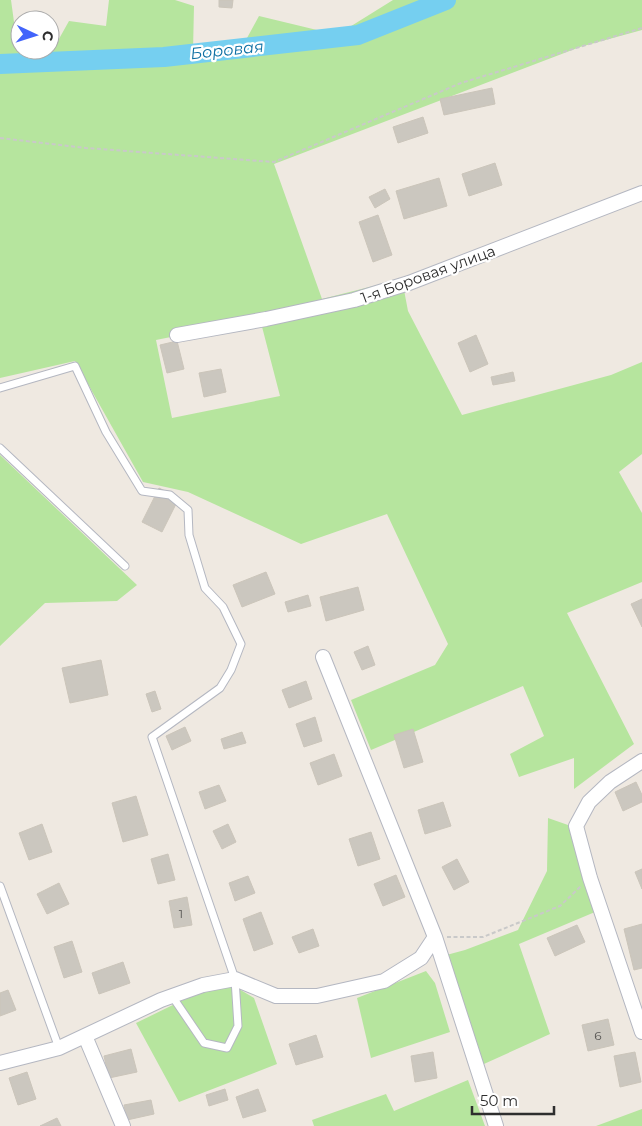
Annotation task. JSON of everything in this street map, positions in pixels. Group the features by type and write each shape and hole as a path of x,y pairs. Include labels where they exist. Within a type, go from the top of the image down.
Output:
{"street":[{"name":"1-я Боровая улица","path":"177,335 345,302 400,286 642,193"},
{"path":"322,657 435,937 496,1126"},
{"path":"642,761 610,782 589,802 576,826 590,878 642,1032"},
{"path":"0,1063 59,1048 172,996 204,985 234,979 276,996 317,996 384,981 422,958 435,937"},
{"path":"85,1036 123,1126"}],"lane":[{"path":"0,388 75,366 106,432 142,491 170,495 188,510 189,535 205,588 223,607 241,644 231,670 220,688 152,738 234,979 238,1026 227,1048 204,1043 172,996"},
{"path":"0,448 125,566"},
{"path":"0,886 59,1048"}],"path":[{"path":"0,138 86,148 274,162 461,82 642,28"},
{"path":"435,937 483,937 560,906 590,878"}],"green space":[{"path":"0,0 11,0 12,10 10,10 10,60 60,60 60,37 69,21 106,26 109,0 175,0 194,6 193,51 241,49 259,16 317,30 340,33 393,0 642,0 642,30 580,47 274,164 322,299 397,280 404,290 408,311 462,415 611,375 642,362 642,454 619,472 642,513 642,582 567,613 634,744 574,789 574,758 519,777 510,754 544,736 523,686 371,750 351,700 435,665 448,644 387,514 301,544 188,492 143,482 75,361 0,378","holes":["260,319 280,396 172,418 156,340"]},
{"path":"0,455 137,585 117,601 45,603 0,646"},
{"path":"548,818 568,825 595,912 519,944 550,1034 475,1068 439,957 465,950 518,930 547,871"},
{"path":"426,971 435,983 450,1032 371,1058 357,998"},
{"path":"224,980 254,998 277,1064 179,1102 136,1023"},
{"path":"468,1080 485,1126 314,1126 312,1120 386,1094 394,1111"},
{"path":"642,1109 642,1126 596,1126"}],"building":[{"path":"219,0 233,0 232,8 219,7"},
{"path":"492,88 495,104 444,115 440,99"},
{"path":"423,117 428,133 398,143 393,127"},
{"path":"495,163 502,185 469,196 462,174"},
{"path":"439,178 447,206 404,219 396,191"},
{"path":"385,189 390,199 375,208 369,197"},
{"path":"378,215 392,255 373,262 359,222"},
{"path":"476,335 488,364 470,372 458,343"},
{"path":"177,341 184,369 167,373 160,345"},
{"path":"221,369 226,392 204,397 199,373"},
{"path":"513,372 515,381 493,385 491,377"},
{"path":"159,488 179,498 162,532 142,522"},
{"path":"266,572 275,594 242,607 233,585"},
{"path":"358,587 364,610 326,621 320,597"},
{"path":"308,595 311,606 288,612 285,602"},
{"path":"642,599 642,627 631,604"},
{"path":"368,646 375,665 362,670 354,652"},
{"path":"101,660 108,695 70,703 62,668"},
{"path":"306,681 312,699 289,708 282,690"},
{"path":"155,691 161,709 152,712 146,694"},
{"path":"315,717 322,741 304,747 296,724"},
{"path":"185,727 191,741 172,750 166,736"},
{"path":"413,729 423,762 404,768 394,735"},
{"path":"242,732 246,743 224,749 221,739"},
{"path":"334,754 342,776 318,785 310,763"},
{"path":"636,782 642,795 642,802 623,811 615,792"},
{"path":"219,785 226,801 205,809 199,792"},
{"path":"136,796 148,835 123,842 112,803"},
{"path":"443,802 451,826 425,834 418,810"},
{"path":"42,824 52,852 29,860 19,833"},
{"path":"228,824 236,842 222,849 213,831"},
{"path":"371,832 380,859 358,866 349,839"},
{"path":"168,854 175,880 158,884 151,859"},
{"path":"457,859 469,882 454,890 442,867"},
{"path":"642,869 642,889 635,872"},
{"path":"396,875 405,897 383,906 374,884"},
{"path":"248,876 255,893 235,901 229,883"},
{"path":"59,883 69,904 47,914 37,894"},
{"path":"187,897 192,925 174,928 169,901"},
{"path":"261,912 273,944 254,951 243,919"},
{"path":"642,924 642,968 634,970 624,929"},
{"path":"577,925 585,942 555,956 547,938"},
{"path":"313,929 319,946 299,953 292,937"},
{"path":"72,941 82,972 64,978 54,947"},
{"path":"123,962 130,983 99,994 92,973"},
{"path":"8,990 16,1010 0,1016 0,993"},
{"path":"608,1019 614,1045 588,1051 582,1025"},
{"path":"316,1035 323,1057 296,1065 289,1044"},
{"path":"131,1049 137,1072 109,1078 104,1056"},
{"path":"433,1052 437,1078 415,1082 411,1056"},
{"path":"635,1052 641,1082 620,1087 614,1056"},
{"path":"27,1072 36,1099 18,1105 9,1078"},
{"path":"225,1089 228,1100 209,1106 206,1095"},
{"path":"258,1089 266,1111 243,1118 236,1097"},
{"path":"151,1100 154,1114 127,1120 124,1105"},
{"path":"57,1118 61,1126 40,1126"}],"waterway":[{"name":"Боровая","path":"0,64 164,57 358,35 446,0"}]}
